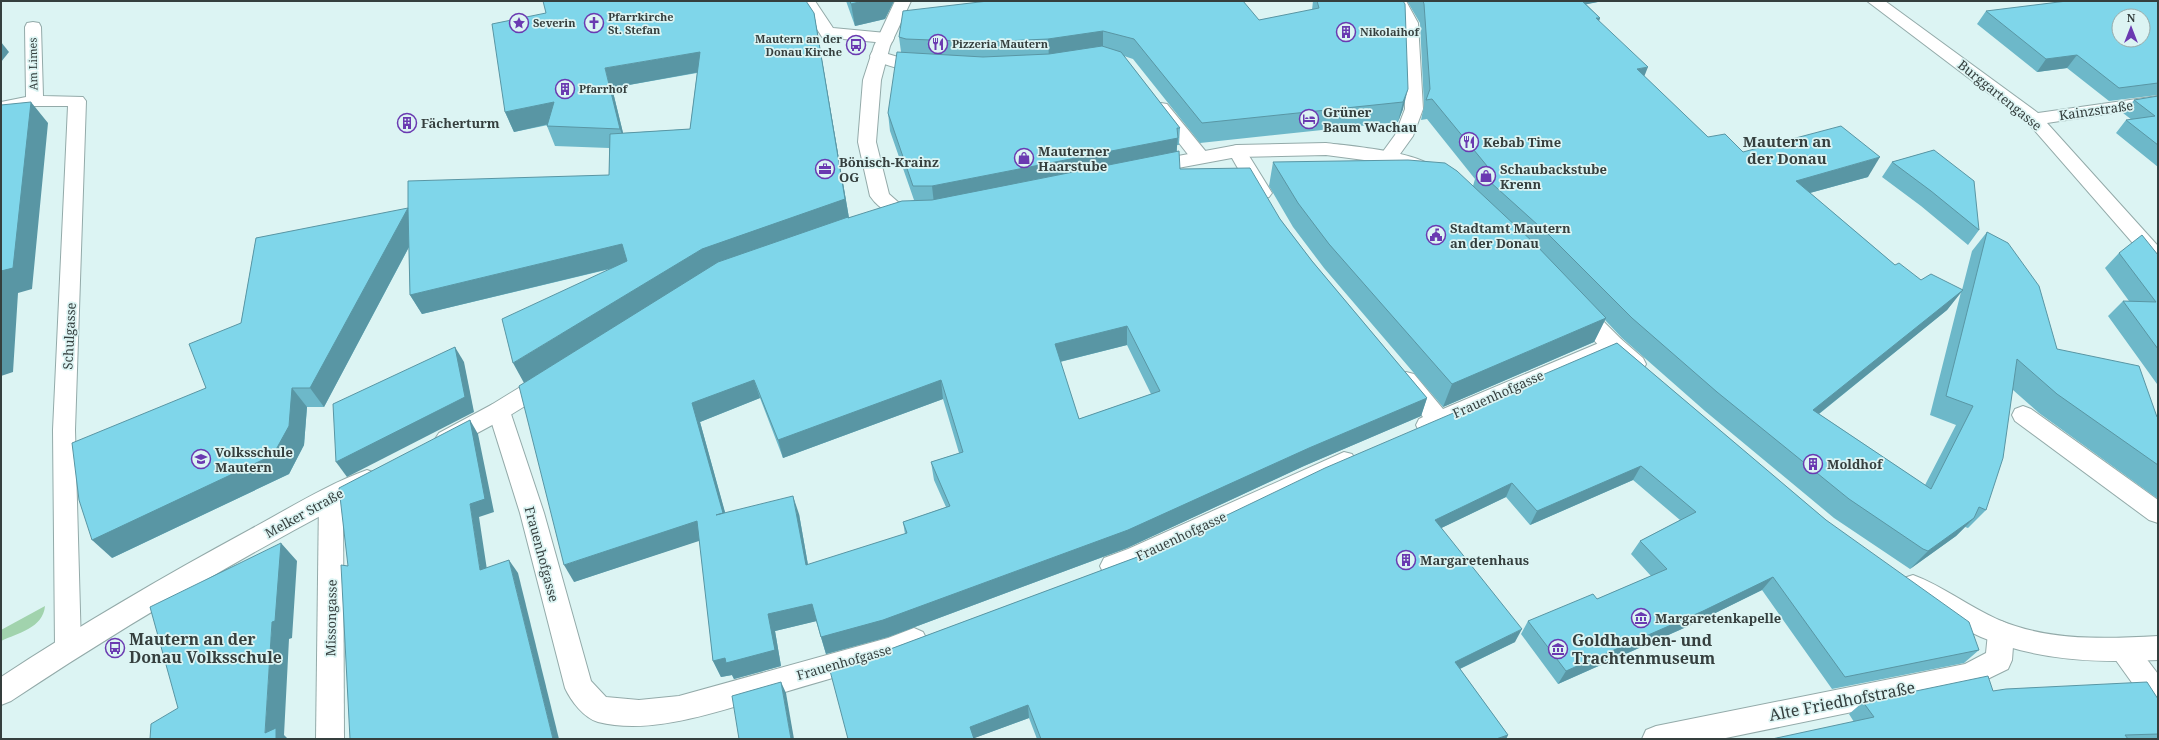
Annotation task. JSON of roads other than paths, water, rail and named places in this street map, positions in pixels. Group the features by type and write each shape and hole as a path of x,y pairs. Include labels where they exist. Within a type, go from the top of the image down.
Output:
{"street":[{"path":"807,1 828,33 886,38"},
{"path":"903,1 878,56 872,80 867,142 880,196 891,207 908,212 934,211"},
{"path":"1388,157 1404,136 1414,109 1410,23 1398,1"},
{"name":"Burggartengasse","path":"1875,1 1952,56 2034,119 2158,259"},
{"name":"Am Limes","path":"33,27 33,88 35,101"},
{"path":"878,56 906,65 945,67"},
{"path":"1151,95 1200,157"},
{"name":"Schulgasse","path":"1,107 35,101 77,101 71,231 72,286 64,430 68,648"},
{"name":"Kainzstraße","path":"2034,119 2158,101"},
{"path":"1134,170 1237,151 1326,149 1388,157 1422,167 1446,182"},
{"path":"1237,151 1273,212"},
{"path":"873,217 891,207"},
{"path":"1565,295 1613,345 1649,376"},
{"name":"Frauenhofgasse","path":"1404,435 1613,345"},
{"path":"1392,364 1439,420"},
{"path":"429,448 499,412 568,369"},
{"name":"Frauenhofgasse","path":"499,412 532,513 579,688 600,709 638,713 679,709 888,650 932,633"},
{"path":"2023,415 2158,513"},
{"name":"Frauenhofgasse","path":"1093,574 1137,557 1362,453"},
{"name":"Melker Straße","path":"1,692 68,648 143,603 331,498 387,469"},
{"name":"Missongasse","path":"330,739 331,498"},
{"path":"1896,576 1954,609 2001,633 2040,644 2084,650 2158,648"},
{"name":"Alte Friedhofstraße","path":"1656,739 1969,676 1999,660 2001,633"},
{"path":"2124,650 2158,696"}],"place":[{"name":"Severin","path":"519,23"},
{"name":"Pfarrkirche St. Stefan","path":"594,23"},
{"name":"Nikolaihof","path":"1346,32"},
{"name":"Pizzeria Mautern","path":"938,44"},
{"name":"Mautern an der Donau Kirche","path":"856,45"},
{"name":"Pfarrhof","path":"565,89"},
{"name":"Grüner Baum Wachau","path":"1309,119"},
{"name":"Fächerturm","path":"407,123"},
{"name":"Kebab Time","path":"1469,142"},
{"name":"Mauterner Haarstube","path":"1024,158"},
{"name":"Bönisch-Krainz OG","path":"825,169"},
{"name":"Schaubackstube Krenn","path":"1486,176"},
{"name":"Stadtamt Mautern an der Donau","path":"1436,235"},
{"name":"Volksschule Mautern","path":"201,459"},
{"name":"Moldhof","path":"1813,464"},
{"name":"Margaretenhaus","path":"1406,560"},
{"name":"Margaretenkapelle","path":"1641,618"},
{"name":"Mautern an der Donau Volksschule","path":"115,648"},
{"name":"Goldhauben- und Trachtenmuseum","path":"1558,649"}],"district":[{"name":"Mautern an der Donau","path":"1787,150"}]}
